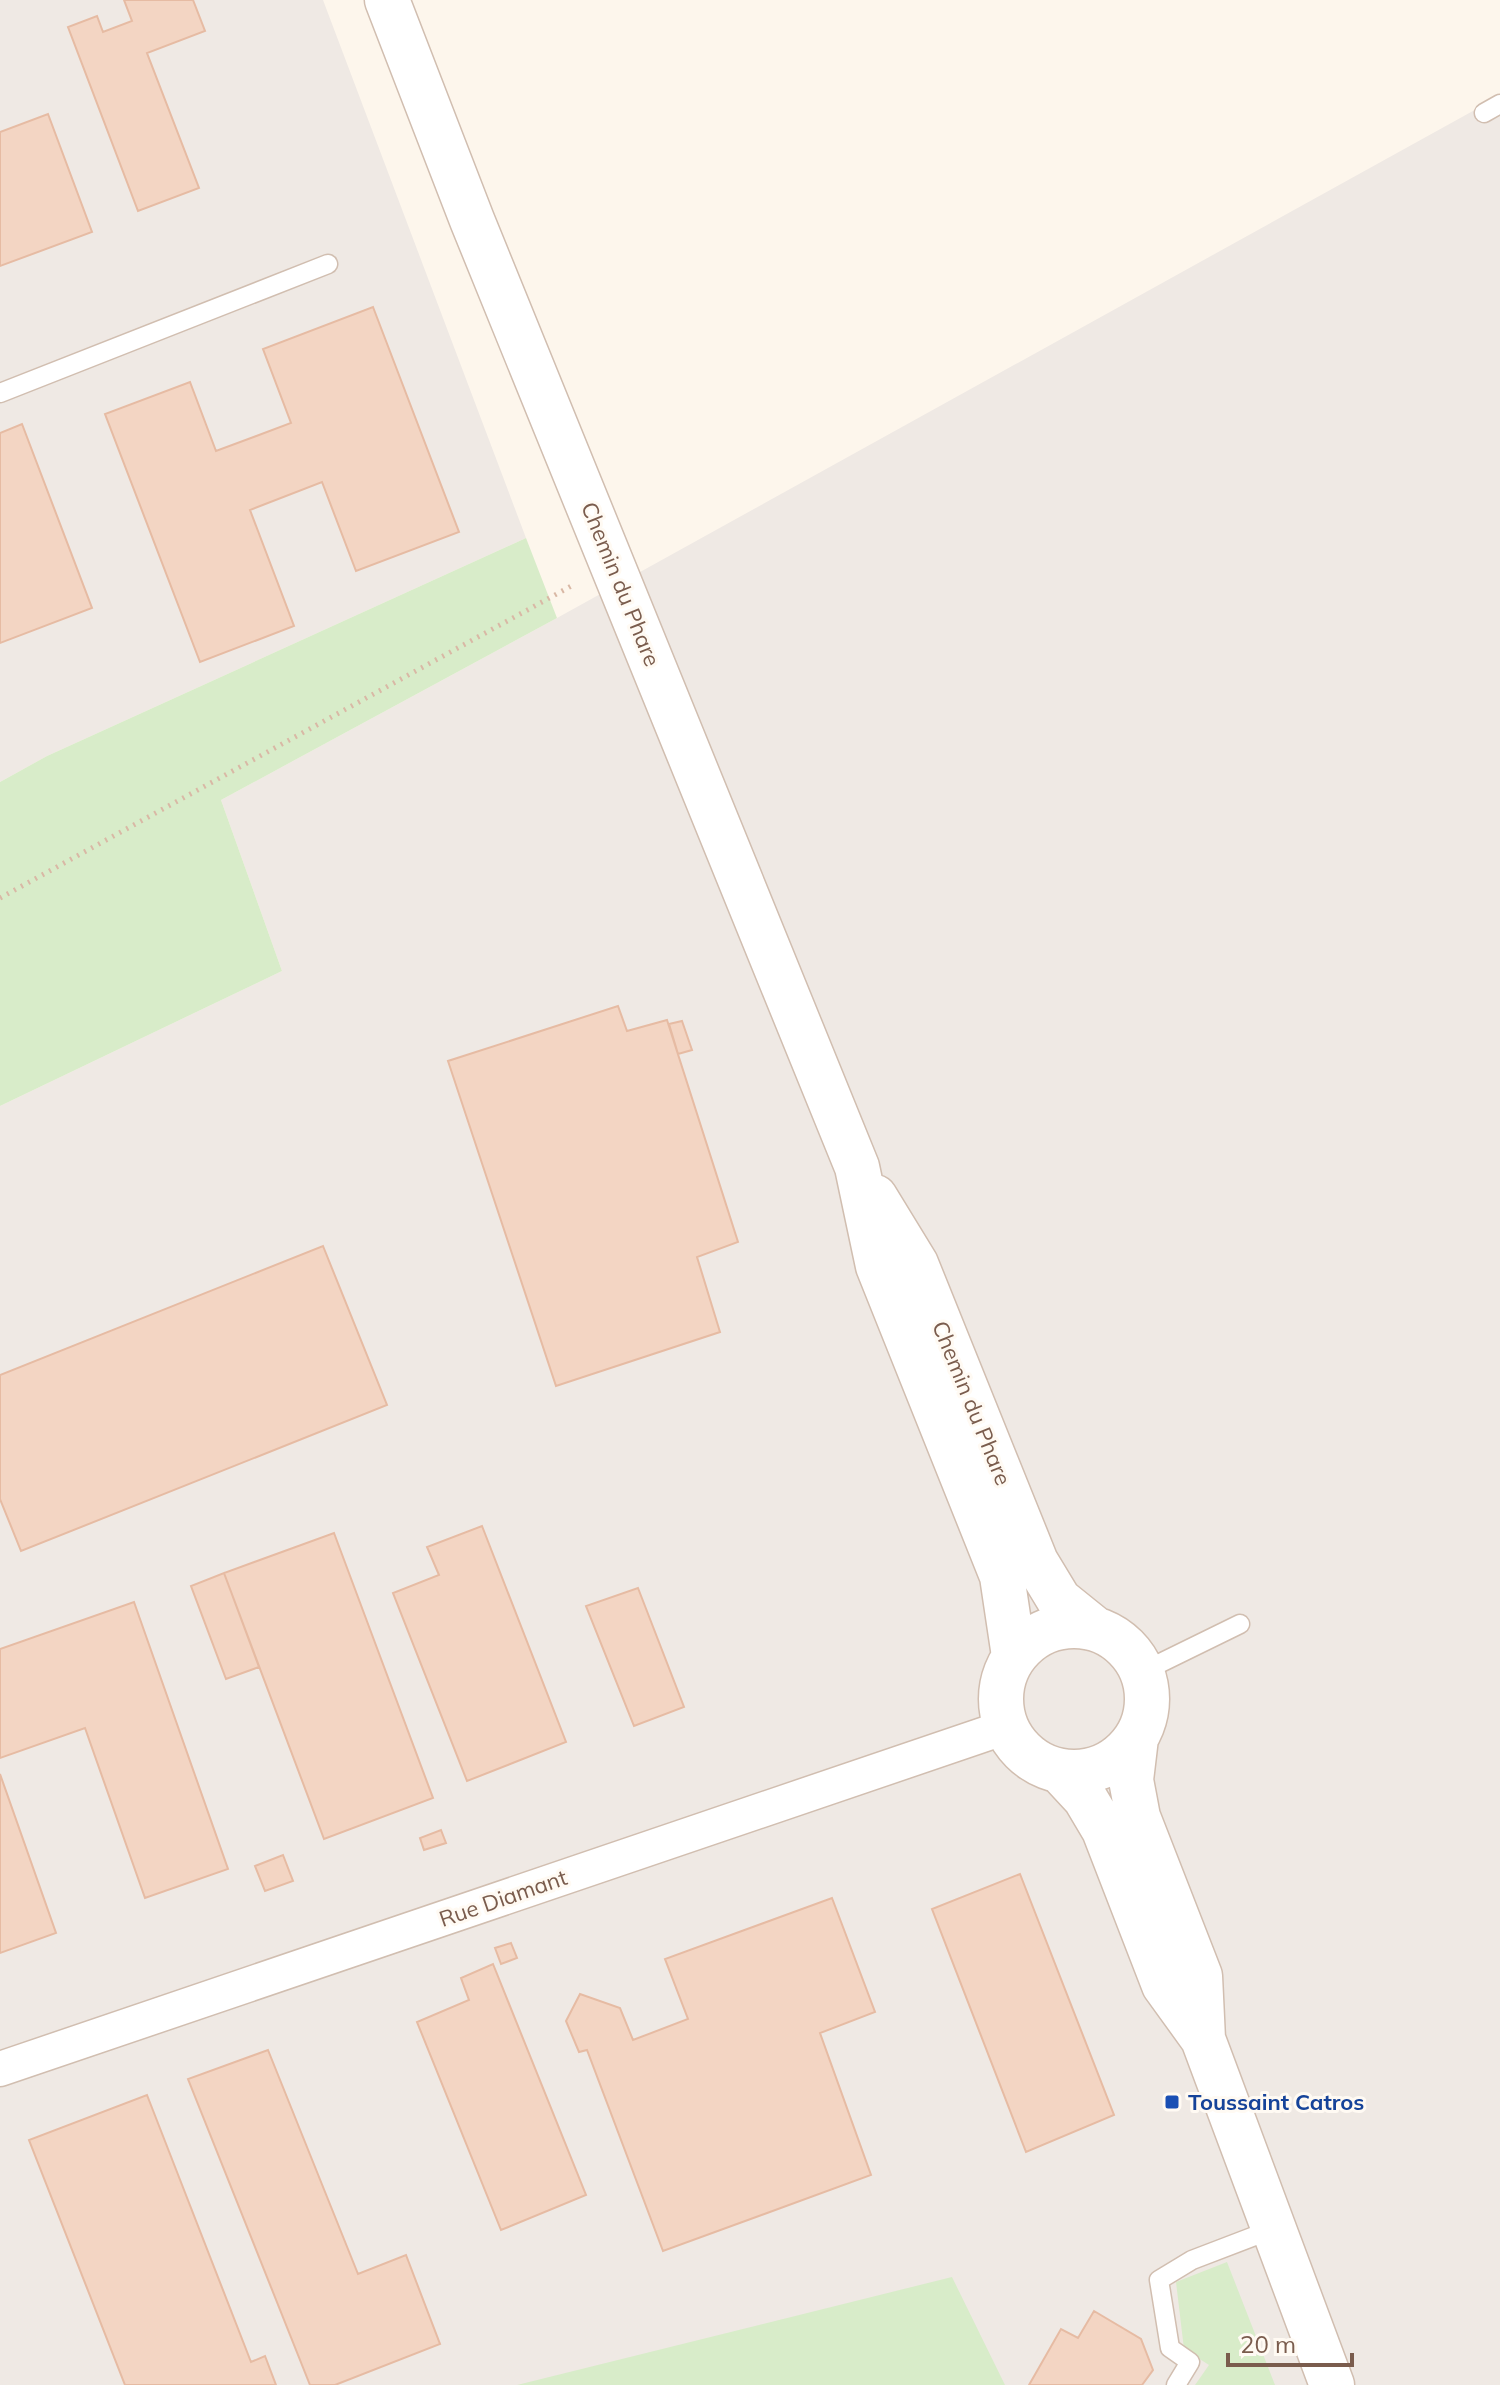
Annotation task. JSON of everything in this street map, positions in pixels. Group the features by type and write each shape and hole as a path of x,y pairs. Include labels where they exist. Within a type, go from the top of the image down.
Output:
{"street":[{"name":"Chemin du Phare","path":"387,0 472,220 857,1167 916,1264 1036,1562 1059,1600 1095,1629"},
{"name":"Chemin du Phare","path":"857,1167 878,1266 1002,1576 1014,1656"},
{"path":"1060,1771 1103,1767 1122,1755 1136,1738 1145,1717 1148,1694 1142,1672 1131,1652 1115,1638 1095,1629 1073,1626 1050,1630 1030,1640 1014,1656 1002,1691 1006,1727 1027,1756 1060,1771 1085,1798 1104,1830 1164,1985 1203,2039 1332,2385"},
{"name":"Rue Diamant","path":"0,2069 1006,1727"},
{"path":"1136,1738 1131,1780 1138,1817 1200,1976 1203,2039"}],"lane":[{"path":"0,393 328,264"},
{"path":"1142,1672 1240,1624"},
{"path":"1176,2385 1190,2362 1170,2348 1159,2280 1192,2260 1273,2229"}],"path":[{"path":"0,898 613,563"}],"shaded area":[{"path":"0,0 323,0 526,538 47,756 0,782"},
{"path":"1500,96 1500,2385 0,2385 0,1106 282,971 221,800 557,618"}],"green space":[{"path":"526,538 557,618 221,800 282,971 0,1106 0,782 47,756"},
{"path":"1227,2262 1275,2385 1195,2385 1209,2365 1184,2349 1176,2282"},
{"path":"952,2277 1005,2385 517,2385"}],"building":[{"path":"124,0 193,0 205,31 147,53 199,188 138,211 68,27 97,16 103,32 132,21"},
{"path":"48,114 92,232 0,266 0,132"},
{"path":"373,307 459,532 356,571 322,482 250,510 294,626 200,662 105,414 190,382 216,451 291,423 263,349"},
{"path":"22,424 92,608 0,643 0,433"},
{"path":"618,1006 627,1031 667,1020 738,1242 697,1257 720,1332 556,1386 448,1061"},
{"path":"682,1021 692,1050 678,1054 669,1024"},
{"path":"323,1246 387,1405 21,1551 0,1499 0,1375"},
{"path":"482,1526 566,1742 467,1781 393,1593 439,1575 427,1547"},
{"path":"334,1533 433,1798 324,1839 224,1573"},
{"path":"224,1573 259,1667 226,1679 191,1586"},
{"path":"638,1588 684,1707 634,1726 586,1606"},
{"path":"134,1602 228,1869 145,1898 85,1728 0,1758 0,1649"},
{"path":"0,1774 56,1933 0,1953"},
{"path":"441,1830 446,1843 424,1850 420,1838"},
{"path":"283,1855 293,1881 265,1891 255,1866"},
{"path":"1020,1874 1114,2115 1026,2152 932,1909"},
{"path":"832,1898 875,2012 820,2033 871,2175 663,2251 587,2050 579,2052 566,2021 580,1994 620,2008 633,2040 688,2019 665,1959"},
{"path":"511,1943 517,1958 501,1964 495,1948"},
{"path":"493,1964 586,2195 501,2230 417,2022 469,2000 461,1978"},
{"path":"268,2050 358,2274 406,2255 440,2344 335,2385 310,2385 188,2079"},
{"path":"147,2095 251,2362 265,2356 276,2385 125,2385 29,2140"},
{"path":"1094,2311 1141,2339 1153,2370 1142,2385 1029,2385 1061,2329 1078,2338"}],"place":[{"name":"Toussaint Catros","path":"1172,2102"}]}
